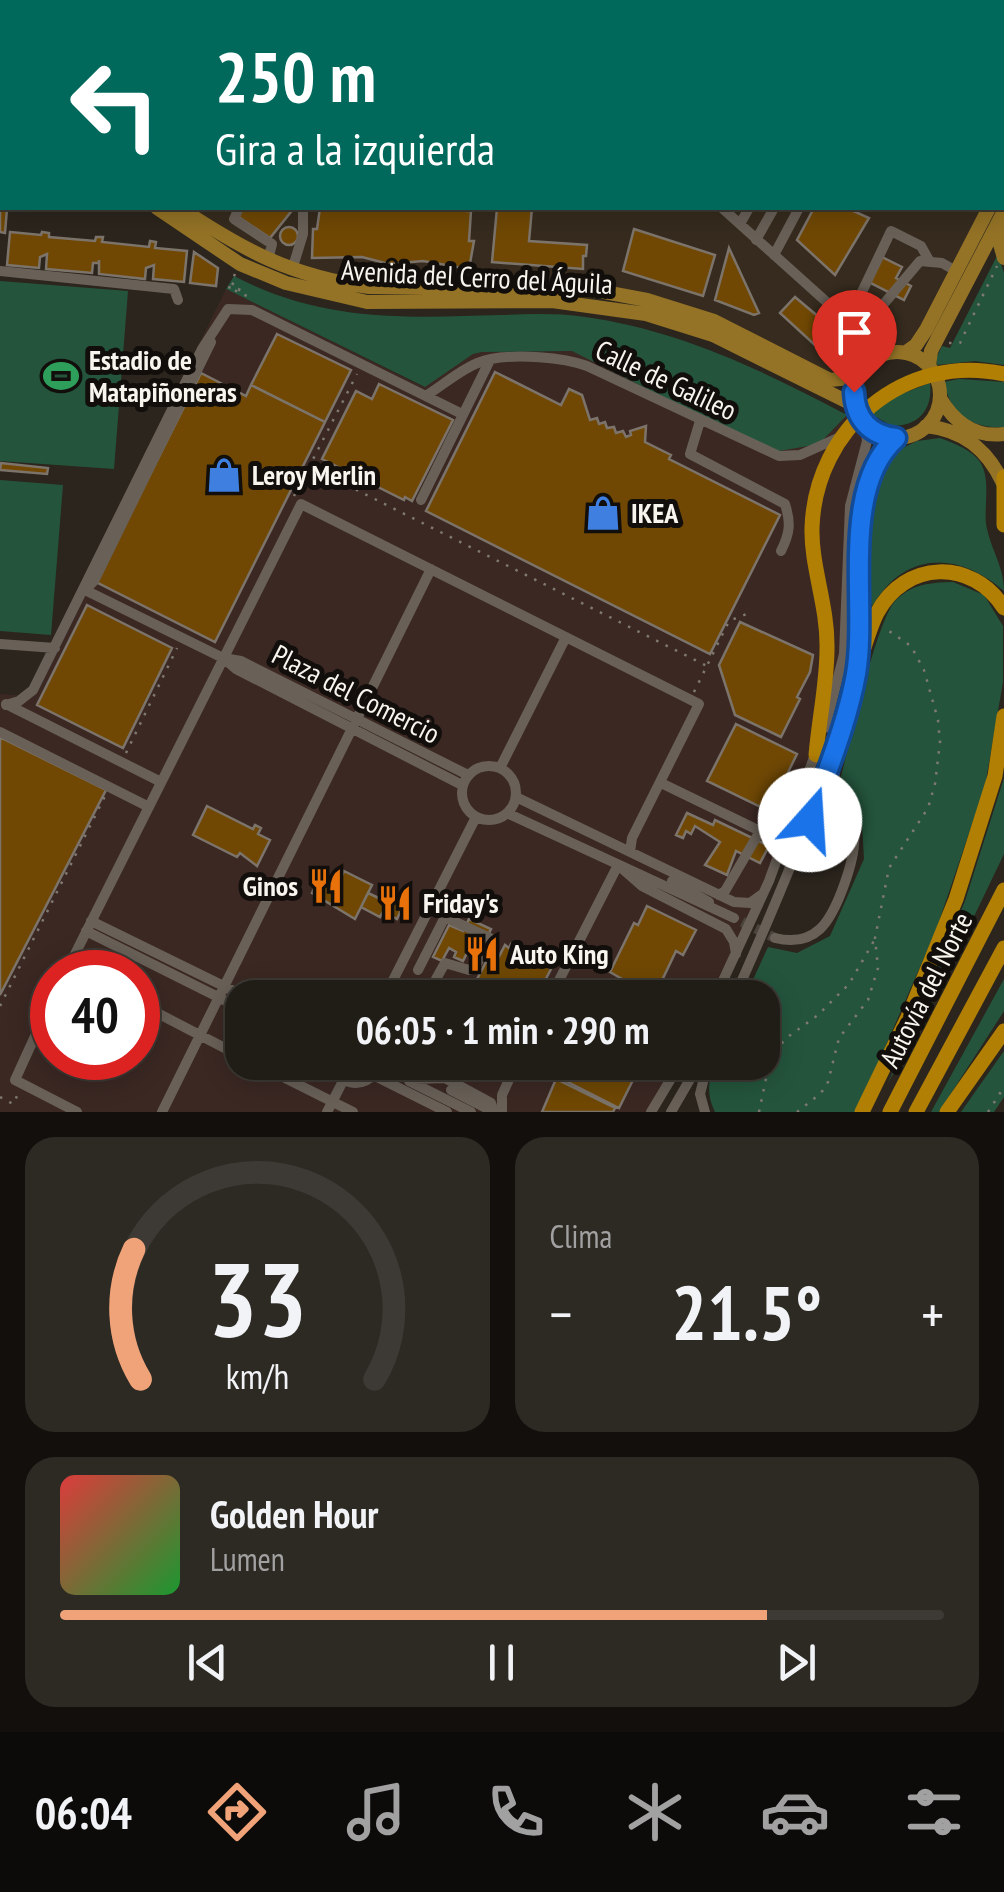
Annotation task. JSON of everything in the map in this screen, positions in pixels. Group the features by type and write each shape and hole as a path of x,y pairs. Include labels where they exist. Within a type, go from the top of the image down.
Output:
{"highway":[{"path":"816,754 827,651 824,596 812,527 821,478 840,438 870,407 908,383 956,371 1004,374"},
{"path":"1003,480 1004,525"},
{"path":"856,672 877,613 905,581 926,572 951,570 975,578 1004,608"},
{"path":"995,776 1004,716"},
{"path":"862,1112 908,1016 956,898 1004,753"},
{"name":"Autovía del Norte","path":"890,1112 1004,890"},
{"name":"Autovía del Norte","path":"916,1112 1004,948"},
{"path":"948,1112 1004,1031"}],"main road":[{"name":"Avenida del Cerro del Águila","path":"160,210 240,264 286,284 367,302 552,301 646,314 713,335 856,406"},
{"name":"Avenida del Cerro del Águila","path":"183,210 228,240 268,260 336,282 369,287 551,288 615,294 714,321 830,380 864,371"},
{"path":"939,391 926,426 915,434 896,438 881,435 865,424 854,392 864,371 916,345 988,210"},
{"path":"1002,251 1004,211"},
{"path":"1004,211 938,338 928,366 950,415 968,428 990,436 1004,434"},
{"path":"897,353 928,366"},
{"path":"926,426 948,430 972,442 992,461 1003,480"}],"street":[{"path":"238,210 234,219 272,244 268,260"},
{"path":"292,270 303,234 303,210"},
{"path":"724,210 860,332 897,353"},
{"path":"740,224 747,210"},
{"path":"756,240 773,210"},
{"path":"774,256 798,210"},
{"path":"883,307 861,294 891,231 921,246 930,262"},
{"path":"860,332 920,261 942,263 956,271"},
{"path":"0,270 174,289 178,300"},
{"path":"3,703 20,701 33,690 85,590 94,582 209,352 224,312 243,307 462,414"},
{"path":"860,332 868,352 864,371"},
{"path":"421,500 491,359"},
{"name":"Calle de Galileo","path":"427,395 474,365 491,359 572,360 779,456 800,455 840,438"},
{"path":"700,422 690,454 784,504 790,521 781,551"},
{"path":"725,980 769,881 834,702 844,654 850,506 867,441 865,424"},
{"path":"775,938 794,941 820,929 842,887 854,850 853,827 837,795 834,778 860,648 863,508 878,457 896,438"},
{"path":"79,950 301,504 699,704 632,838 630,852"},
{"path":"162,1112 431,569"},
{"name":"Plaza del Comercio","path":"85,590 223,658 241,661 465,780"},
{"path":"500,768 566,637"},
{"path":"0,644 55,648"},
{"path":"3,703 161,782"},
{"path":"742,980 810,820 847,710"},
{"path":"0,732 149,807"},
{"path":"483,766 500,768 513,780 516,797 507,813 492,820 476,817 463,804 465,780 483,766"},
{"path":"718,895 726,891 760,831 807,778"},
{"path":"661,783 760,831"},
{"path":"507,813 738,920 615,848 516,797"},
{"path":"810,820 833,814 841,818 854,850"},
{"path":"393,980 476,817"},
{"path":"615,848 734,902 750,903 762,894 769,881"},
{"path":"618,864 642,886 726,929 736,956"},
{"path":"559,980 618,864"},
{"path":"418,970 445,918 490,938 476,966 469,970 445,963 436,979"},
{"path":"89,926 225,993"},
{"path":"160,1015 225,1048"},
{"path":"30,1045 15,1076 16,1082 77,1112"},
{"path":"284,1080 330,1107 353,1112"},
{"path":"330,1107 343,1080 360,1084 368,1080"},
{"path":"383,1080 443,1110"},
{"path":"406,1080 471,1112"},
{"path":"449,1080 491,1102 494,1112"},
{"path":"502,1112 502,1096 510,1080"},
{"path":"651,1112 670,1080"},
{"path":"671,1112 690,1080"},
{"path":"704,1080 700,1094 705,1112"},
{"path":"485,1112 451,1092 494,1112"}],"path":[{"path":"938,338 960,343 996,273 994,254 1002,251"},
{"path":"301,504 292,500 362,364"},
{"path":"310,466 707,666"},
{"path":"798,1112 828,1082 838,1038 868,1000 878,968 876,938 889,868 928,808 935,784 940,742 938,720 919,656 882,626"},
{"path":"122,762 178,647"},
{"path":"0,1006 110,787"},
{"path":"758,1112 770,1060 786,1039 849,984 876,938"},
{"path":"0,1097 14,1104 23,1085"},
{"path":"988,1112 1004,1087"}],"shaded area":[{"path":"184,210 988,210 905,353 877,358 850,380 830,380 647,300 369,287 292,270"},
{"path":"226,289 424,387 473,354 572,351 819,444 856,406 865,425 850,506 844,654 769,881 723,980 225,980 225,1080 670,1080 650,1112 0,1112 0,694 18,695 30,686"}],"green space":[{"path":"998,254 1004,273 1004,365 975,361 937,365 942,346 950,348"},
{"path":"234,276 299,302 364,314 554,314 620,323 720,354 847,415 819,444 779,451 572,351 473,354 425,387 226,289"},
{"name":"Estadio de Matapiñoneras","path":"0,281 128,291 114,469 0,461"},
{"path":"944,382 1004,382 1004,427 973,422 957,411"},
{"path":"930,383 926,408 910,423 892,426 871,414 899,395"},
{"path":"940,438 968,450 983,469 986,524 1004,591 969,569 934,563 901,574 873,605 866,603 868,525 884,457 917,441"},
{"path":"0,480 63,485 51,635 0,631"},
{"path":"953,582 984,595 1003,626 1003,682 985,786 936,930 857,1112 715,1112 710,1099 710,1080 780,1080 780,980 753,980 768,947 797,953 830,936 864,859 862,825 839,784 872,658 896,600 909,590"},
{"path":"1004,778 1004,854 929,1010 888,1083 965,901"},
{"path":"1004,979 1004,1011 939,1112 931,1112"},
{"path":"1004,1051 1004,1097 994,1112 961,1112"}],"building":[{"path":"0,210 7,210 5,233 0,232"},
{"path":"242,210 292,210 270,238 237,216"},
{"path":"320,210 467,210 471,211 469,241 474,241 469,269 423,261 389,264 362,257 312,258 313,229 317,229"},
{"path":"497,210 532,210 529,241 587,245 583,269 492,262"},
{"path":"813,210 851,210 869,218 835,275 797,240"},
{"path":"289,227 296,229 296,243 289,245 282,243 280,236 282,229"},
{"path":"634,229 715,255 703,296 623,271"},
{"path":"10,232 42,232 49,233 49,237 95,241 96,237 103,237 102,242 149,247 150,241 156,242 155,248 187,251 184,282 153,279 154,265 146,268 145,279 99,274 99,263 93,263 92,273 46,269 47,254 40,257 39,268 7,265"},
{"path":"729,248 759,313 754,315 715,300"},
{"path":"194,252 218,268 216,286 190,283"},
{"path":"882,257 902,267 896,278 911,286 904,300 865,280"},
{"path":"795,297 833,329 817,347 780,313"},
{"path":"277,334 351,370 325,422 251,385"},
{"name":"IKEA","path":"495,372 561,405 569,389 582,395 590,420 597,418 599,424 605,422 607,428 614,427 616,433 623,431 626,437 631,435 630,431 646,426 645,442 671,455 669,459 780,515 710,654 426,511"},
{"name":"Leroy Merlin","path":"201,373 246,396 251,385 325,422 215,642 96,582"},
{"path":"379,384 453,420 412,501 322,459 356,391 372,399"},
{"path":"1,463 48,468 47,474 0,470"},
{"path":"87,605 172,648 123,748 37,705"},
{"path":"740,622 813,655 810,672 797,697 800,699 781,737 735,715 719,665"},
{"path":"736,724 797,754 769,811 707,781"},
{"path":"0,737 106,790 0,995"},
{"path":"207,806 253,829 255,825 261,828 258,834 270,840 257,866 240,853 237,857 193,835"},
{"path":"687,813 713,825 715,820 769,846 760,863 736,851 727,875 705,865 720,842 695,826 683,838 676,835"},
{"path":"344,871 372,885 355,919 312,893 319,878 337,887"},
{"path":"368,893 387,902 389,896 404,904 397,919 383,912 380,917 361,907"},
{"path":"647,906 696,930 683,955 676,951 662,980 624,980 610,972 634,923 638,925"},
{"path":"469,919 491,929 477,958 467,953 463,961 454,957 456,952 449,948 442,961 433,957 449,925 463,931"},
{"path":"511,944 539,957 536,961 551,969 545,980 477,980 486,962 494,966 505,945 509,948"},
{"path":"556,1080 615,1108 613,1112 542,1112"},
{"path":"564,1080 633,1080 619,1108"}],"tunnel":[{"path":"742,922 775,938"}],"place":[{"name":"Estadio de Matapiñoneras","path":"61,376"},
{"name":"Leroy Merlin","path":"224,475"},
{"name":"IKEA","path":"603,513"},
{"name":"Ginos","path":"326,886"},
{"name":"Friday's","path":"395,903"},
{"name":"Auto King","path":"482,954"}],"route":[{"path":"810,820 856,672 863,508 878,457 896,438 881,435 865,424 857,411 854,392"}]}
